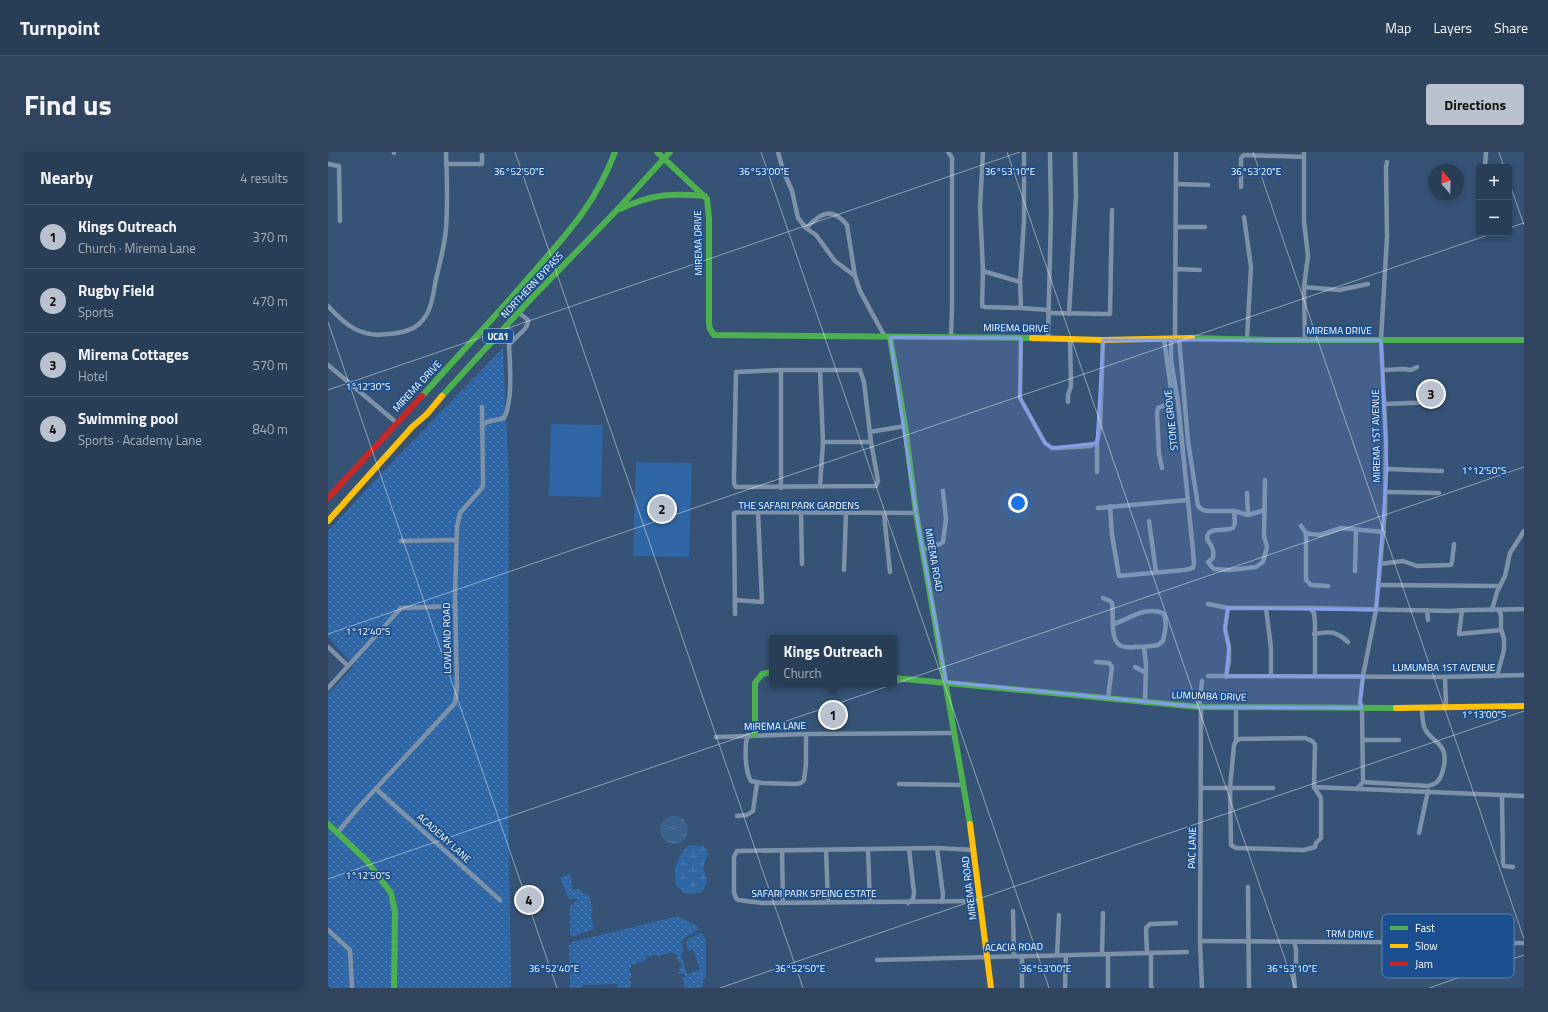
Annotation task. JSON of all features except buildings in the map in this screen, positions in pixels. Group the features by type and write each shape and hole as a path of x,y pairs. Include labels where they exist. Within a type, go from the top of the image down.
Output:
{"street":[{"path":"328,306 352,328 370,335 386,335 412,329 421,322 428,313 446,229 446,152"},
{"name":"MIREMA DRIVE","path":"606,173 611,152"},
{"name":"MIREMA DRIVE","path":"328,498 516,293 524,282 572,229 588,206 609,168 615,152"},
{"name":"MIREMA DRIVE","path":"657,152 706,196 708,202 709,323 710,329 714,335 1048,338 1103,340 1175,338 1272,340 1524,340"},
{"name":"NORTHERN BYPASS","path":"328,521 412,427 427,414 453,383 470,367 519,312 616,211 670,152"},
{"path":"778,152 783,170 792,191 796,214 801,223 816,235 835,260 855,276"},
{"path":"948,152 952,158 951,337"},
{"path":"983,152 980,206 983,271 982,306 1021,308 1070,314 1110,314 1112,210"},
{"path":"1021,308 1020,282 1024,221 1024,152"},
{"path":"1048,338 1051,214 1050,152"},
{"path":"1070,314 1076,196 1075,152"},
{"path":"1176,152 1175,338 1197,503 1203,510 1234,511 1248,515 1265,510"},
{"path":"1486,152 1486,164"},
{"path":"1241,187 1241,158 1244,155 1304,154 1304,221 1308,256 1304,287 1305,340"},
{"path":"446,164 482,164 482,155"},
{"name":"MIREMA 1ST AVENUE","path":"1363,782 1362,708 1360,702 1363,676 1376,610 1384,532 1386,470 1385,404 1381,340 1387,237 1387,162"},
{"path":"328,164 339,166 340,221"},
{"path":"1176,184 1208,185"},
{"path":"616,211 657,195 706,196"},
{"name":"MIREMA ROAD","path":"806,228 820,215 825,213 830,213 842,220 847,225 855,276 860,291 887,337 905,426 916,514 974,850 991,988"},
{"path":"1244,217 1250,267 1247,339"},
{"path":"1176,227 1205,227"},
{"path":"1175,269 1200,270"},
{"path":"983,271 1020,282"},
{"path":"1304,287 1339,290 1368,284"},
{"path":"482,426 487,422 504,418 506,414 510,390 509,345 512,340 526,328 528,324 528,320 519,312"},
{"path":"1021,338 1020,398 1045,443 1052,448 1058,448 1091,446 1097,442"},
{"name":"STONE GROVE","path":"1110,506 1112,535 1119,575 1184,570 1194,566 1178,402 1171,360 1175,338"},
{"path":"1068,402 1068,395 1071,386 1070,339"},
{"path":"1162,468 1159,454 1157,413 1158,408 1170,403 1172,398 1164,339"},
{"path":"1097,472 1097,442 1100,427 1103,340"},
{"path":"328,364 397,423"},
{"path":"1383,370 1411,370 1417,367"},
{"name":"THE SAFARI PARK GARDENS","path":"781,370 781,488"},
{"name":"THE SAFARI PARK GARDENS","path":"781,370 820,370 860,370 864,382 871,442 878,481 876,486 738,488 735,486 735,373 781,370"},
{"name":"THE SAFARI PARK GARDENS","path":"820,370 824,442 820,486"},
{"path":"1385,404 1437,402"},
{"name":"LOWLAND ROAD","path":"338,832 358,808 455,703 457,687 455,606 456,540 460,513 482,488 483,484 482,407"},
{"path":"870,432 905,426"},
{"path":"824,442 871,442"},
{"path":"1386,470 1442,471"},
{"path":"1234,511 1235,523 1233,528 1213,531 1209,532 1208,534 1207,539 1213,546 1214,551 1213,558 1208,562 1214,568 1238,570 1256,567 1263,562 1267,546 1264,536 1265,480"},
{"path":"922,550 943,542 946,519 943,491"},
{"path":"1385,492 1439,493"},
{"path":"1247,493 1248,515"},
{"path":"1098,508 1187,500"},
{"path":"734,600 762,602 758,512"},
{"path":"844,570 846,512"},
{"name":"THE SAFARI PARK GARDENS","path":"735,614 734,513 846,512 916,514"},
{"path":"801,513 802,564"},
{"path":"884,514 890,572"},
{"path":"1149,521 1156,572"},
{"path":"1301,526 1306,533 1306,580 1311,585 1328,586"},
{"path":"1306,533 1320,535 1341,528 1384,532"},
{"path":"1355,570 1356,530"},
{"path":"1492,610 1505,576 1510,553 1524,531"},
{"path":"401,541 456,540"},
{"path":"1380,564 1403,561 1417,566 1451,565 1454,544"},
{"path":"1379,585 1500,586"},
{"path":"1102,598 1112,603 1114,636 1119,644 1124,646 1144,647 1162,643 1166,630 1165,617 1163,613 1148,611 1114,624"},
{"path":"1208,604 1228,608 1450,611 1524,610"},
{"path":"328,688 401,608 455,606"},
{"path":"1226,677 1229,661 1229,647 1225,629 1228,608"},
{"path":"1266,608 1271,648 1272,676"},
{"path":"1310,608 1314,613 1315,675"},
{"path":"1427,610 1428,620"},
{"path":"1462,610 1459,634 1501,630"},
{"path":"1497,676 1504,650 1504,639 1501,630 1501,615 1499,611"},
{"path":"1314,634 1333,632 1348,642"},
{"path":"328,647 348,666"},
{"path":"1144,647 1146,673 1145,703"},
{"path":"1096,662 1109,663 1112,667 1108,698"},
{"path":"1135,667 1146,673"},
{"path":"769,672 764,672 759,676 755,683 752,735 746,747 748,774 751,781 757,783 791,784 799,784 803,782 806,776 806,734"},
{"name":"LUMUMBA 1ST AVENUE","path":"1208,676 1315,675 1445,677 1524,675"},
{"path":"1445,677 1446,707"},
{"name":"LUMUMBA DRIVE","path":"897,678 1108,698 1145,703 1200,707 1362,708 1524,706"},
{"name":"PAC LANE","path":"1202,681 1200,707 1202,788 1200,941 1202,988"},
{"path":"1236,707 1236,741 1234,745 1230,788 1231,845 1236,848 1304,850 1317,847 1316,843 1321,838 1321,798 1314,787 1314,744 1312,741 1305,738 1240,739 1236,741"},
{"path":"1357,789 1363,782 1428,786 1438,781 1443,769 1445,754 1440,745 1430,737 1424,728 1422,707"},
{"name":"MIREMA LANE","path":"716,737 806,734 954,733"},
{"path":"1363,740 1399,740"},
{"path":"736,816 753,811 757,783"},
{"path":"899,784 963,785"},
{"path":"1314,787 1524,796"},
{"path":"1202,788 1273,788"},
{"name":"ACADEMY LANE","path":"376,789 500,900"},
{"path":"1418,833 1428,791"},
{"path":"1502,795 1503,862 1504,866 1513,867"},
{"path":"328,824 338,832 374,869 391,893 395,912 394,988"},
{"path":"937,848 943,895 942,902"},
{"name":"SAFARI PARK SPEING ESTATE","path":"974,850 937,848 741,851 737,852 734,857 734,892 736,898 747,902 981,902"},
{"path":"908,903 913,899 914,893 909,849"},
{"path":"826,850 828,902"},
{"path":"868,850 870,902"},
{"path":"782,851 782,903"},
{"path":"1248,888 1250,988"},
{"path":"1014,911 1014,956"},
{"path":"1102,954 1103,913"},
{"path":"1057,955 1059,915"},
{"path":"1152,988 1146,928 1150,924 1176,923"},
{"path":"328,930 350,950 352,988"},
{"name":"TRM DRIVE","path":"1200,941 1382,942"},
{"path":"1294,942 1296,966 1293,969 1295,988"},
{"name":"TRM DRIVE","path":"1514,943 1524,943"},
{"name":"ACACIA ROAD","path":"877,960 1187,952"},
{"path":"1108,954 1108,988"},
{"path":"1065,988 1066,955"},
{"path":"1022,956 1022,988"}],"highlighted area":[{"path":"890,337 1021,338 1020,398 1045,443 1052,448 1097,443 1103,340 1381,340 1387,469 1376,610 1228,608 1225,629 1229,647 1226,676 1363,676 1360,703 1362,708 1199,707 946,682 916,513"}],"green space":[{"path":"503,348 509,481 508,776 511,988 328,988 328,694 354,666 328,637 328,531 396,458"},
{"path":"551,424 603,425 601,497 549,496"},
{"path":"636,462 692,463 689,557 633,556"},
{"path":"689,845 703,846 708,853 704,866 707,880 705,888 700,892 693,894 682,891 676,885 675,879 675,868 678,858"},
{"path":"570,874 573,890 579,889 584,894 589,895 593,911 591,916 594,929 574,936 570,935 570,906 578,899 568,898 560,877"},
{"path":"674,917 682,918 699,929 681,942 684,952 681,954 687,974 700,970 693,949 688,951 686,943 688,939 701,933 706,939 706,977 703,980 702,988 684,988 682,978 685,977 684,973 678,974 680,972 677,970 682,967 681,962 679,963 676,954 673,952 659,956 656,955 646,957 645,961 631,965 631,968 629,969 632,977 629,979 631,988 618,988 618,984 583,985 583,988 570,988 569,946 572,942"}],"water":[{"path":"674,816 684,820 688,830 684,840 674,844 664,840 660,830 664,820"},
{"path":"521,894 540,895 540,908 520,908 520,905 518,904"}],"traffic: fast":[{"path":"422,396 512,297 576,222 597,190 607,172 615,152"},
{"path":"657,152 707,199 709,218 709,323 710,329 714,335 1032,338"},
{"path":"442,396 529,301 616,211 670,152"},
{"path":"620,209 642,200 662,196 705,196"},
{"path":"890,337 905,426 916,513 970,824"},
{"path":"1192,338 1272,340 1524,340"},
{"path":"755,735 755,683 762,674 769,673"},
{"path":"897,678 1199,707 1396,708"},
{"path":"328,824 367,861 391,893 395,912 394,988"}],"traffic: slow":[{"path":"1032,338 1103,340 1192,338"},
{"path":"328,521 412,427 427,414 442,396"},
{"path":"1396,708 1524,706"},
{"path":"970,824 991,988"}],"traffic: jam":[{"path":"328,498 422,396"}],"place":[{"name":"Mirema Cottages","path":"1431,394"},
{"name":"Rugby Field","path":"662,509"},
{"name":"Kings Outreach","path":"833,715"},
{"name":"Swimming pool","path":"529,900"}]}
